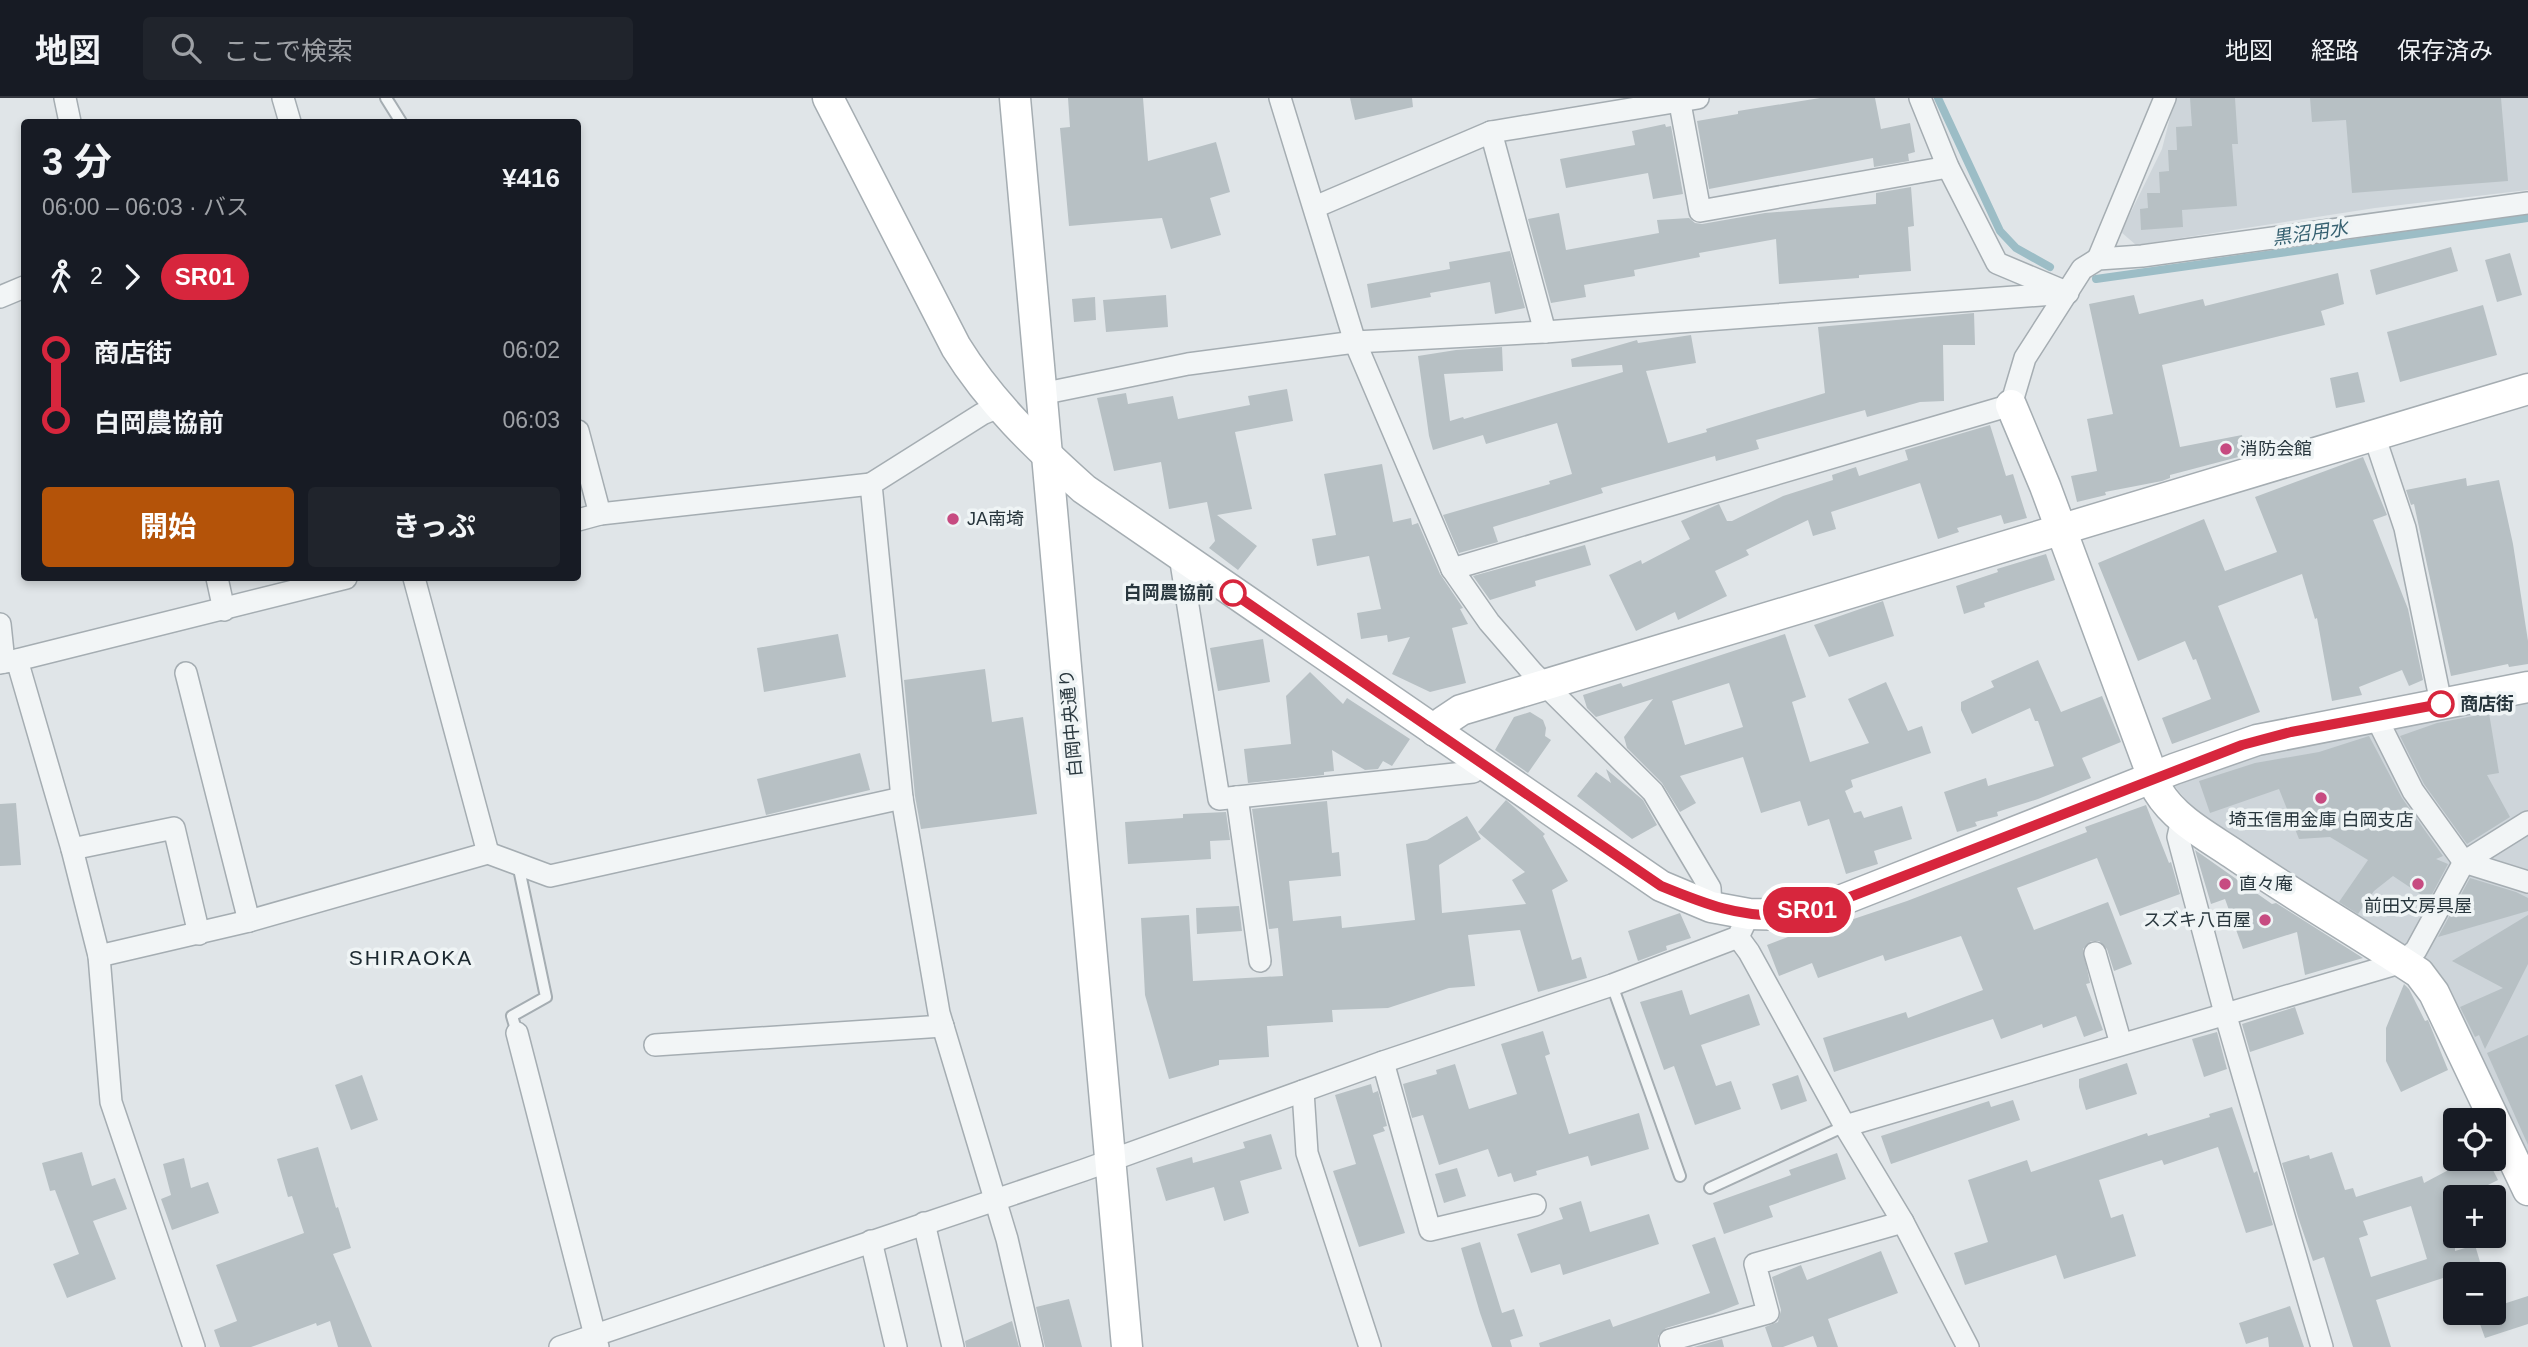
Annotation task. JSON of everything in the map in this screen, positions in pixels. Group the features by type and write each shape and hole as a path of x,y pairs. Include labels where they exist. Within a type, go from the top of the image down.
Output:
{"street":[{"path":"65,98 69,119"},
{"path":"282,98 289,119"},
{"path":"828,98 956,347 975,378 1046,456 1083,489 1661,886 1711,907 1744,925"},
{"name":"白岡中央通り","path":"1015,98 1127,1347"},
{"path":"1280,98 1355,342 1452,569 1489,622 1544,685 1653,793 1710,888 1711,907"},
{"path":"1920,98 1948,167 1997,263 2068,293"},
{"path":"2098,259 2165,98"},
{"path":"1315,207 1491,132 1685,99 1700,211 1948,167"},
{"path":"1491,132 1545,332"},
{"path":"2528,203 2142,256 2098,259 2082,269 2025,358 2011,405 2153,777 2165,802 2182,819 2263,874 2419,973 2434,993 2528,1190"},
{"path":"0,297 21,288"},
{"path":"1041,394 1188,364 1355,342 1545,332 2068,293"},
{"path":"1435,731 1461,710 2528,389"},
{"path":"1452,569 2011,405"},
{"path":"581,519 600,514 871,484 982,414 999,407"},
{"path":"2374,435 2405,528 2441,704"},
{"path":"581,442 600,514"},
{"path":"871,484 902,798 943,1026 996,1200 1032,1347"},
{"path":"1180,556 1219,799 1473,772 1480,763"},
{"path":"218,581 224,610"},
{"path":"7,662 335,581"},
{"path":"415,581 488,853"},
{"path":"0,624 7,662 72,849 99,956 111,1102 194,1347"},
{"path":"187,673 249,922"},
{"path":"560,1347 596,1341 871,1241 1612,985 1744,925 1837,902 2153,777 2257,740 2528,687"},
{"path":"2375,715 2413,791 2464,862 2528,882"},
{"path":"1237,797 1259,961"},
{"path":"99,956 249,922 488,853 550,876 902,798"},
{"path":"2182,819 2178,837 2225,1013 2322,1347"},
{"path":"1845,1126 2403,962 2416,950 2464,862 2528,822"},
{"path":"72,849 174,828 200,934"},
{"path":"1744,925 1749,952 1845,1126 1903,1222 1968,1347"},
{"path":"2095,953 2121,1044"},
{"path":"655,1045 943,1026"},
{"path":"517,1033 596,1341"},
{"path":"1383,1062 1430,1230 1535,1205"},
{"path":"1303,1091 1307,1153 1370,1347"},
{"path":"1671,1347 1670,1340 1768,1313 1755,1264 1903,1222"},
{"path":"924,1223 953,1347"},
{"path":"871,1241 896,1347"}],"lane":[{"path":"386,98 399,119"},
{"path":"517,1033 512,1016 546,997 518,864"},
{"path":"1612,985 1680,1175"},
{"path":"1710,1188 1845,1126"}],"shaded area":[{"path":"2175,98 2528,98 2528,190 2375,208 2136,245 2121,232 2162,149"},
{"path":"2528,701 2528,1156 2435,967 2217,825 2190,805 2173,784 2261,752"}],"building":[{"path":"1068,98 1143,98 1148,161 1216,142 1230,192 1210,198 1221,235 1171,249 1162,218 1069,226 1060,128 1070,127"},
{"path":"1350,98 1412,98 1413,107 1355,120"},
{"path":"1820,98 1875,98 1881,129 1910,123 1915,152 1908,154 1909,161 1874,167 1873,158 1709,189 1697,121 1738,114 1738,111"},
{"path":"2190,98 2235,98 2238,144 2232,144 2237,206 2182,210 2183,227 2141,230 2140,209 2148,208 2147,193 2160,193 2159,172 2169,171 2168,150 2177,150 2176,127 2192,126"},
{"path":"2310,98 2501,98 2508,181 2352,193 2346,120 2312,122"},
{"path":"1665,124 1666,127 1671,126 1683,194 1653,199 1648,173 1566,188 1560,159 1635,145 1632,131"},
{"path":"1911,187 1914,226 1908,227 1911,271 1859,275 1859,278 1779,284 1776,239 1699,253 1700,257 1634,270 1635,276 1584,285 1586,297 1551,303 1528,219 1559,213 1566,250 1659,233 1657,220 1689,218 1702,224 1765,213 1876,204 1876,193"},
{"path":"2451,247 2458,271 2376,295 2370,270"},
{"path":"1510,251 1525,308 1495,314 1490,282 1371,308 1367,284 1450,269 1449,262"},
{"path":"2510,253 2522,295 2497,302 2485,260"},
{"path":"2338,273 2344,304 2321,311 2325,325 2162,365 2180,447 2242,435 2246,455 2170,475 2170,478 2162,481 2105,492 2106,495 2077,502 2071,476 2097,471 2087,419 2113,414 2089,304 2134,295 2139,314 2203,299 2205,306"},
{"path":"1166,295 1168,327 1106,332 1103,300"},
{"path":"1095,297 1096,320 1074,322 1072,299"},
{"path":"2483,305 2497,355 2400,382 2387,332"},
{"path":"1974,313 1975,345 1943,345 1944,401 1920,402 1867,417 1865,410 1756,440 1759,449 1716,461 1715,456 1601,488 1603,493 1493,527 1498,542 1459,553 1443,515 1550,484 1549,481 1572,474 1557,423 1486,444 1483,435 1433,450 1418,356 1502,347 1503,371 1444,374 1450,421 1623,372 1622,365 1572,367 1571,359 1637,340 1638,343 1691,335 1696,363 1646,371 1668,443 1825,393 1818,327"},
{"path":"2358,372 2365,402 2336,408 2330,378"},
{"path":"1287,389 1293,421 1235,432 1252,509 1217,515 1257,546 1238,570 1209,548 1215,541 1207,502 1169,509 1161,462 1114,471 1097,398 1126,393 1128,404 1173,396 1178,419 1250,405 1248,396"},
{"path":"1990,425 2006,476 2013,474 2027,518 2004,524 2001,515 1957,528 1959,532 1938,539 1920,483 1831,512 1836,529 1813,536 1808,520 1746,550 1749,555 1715,571 1727,596 1678,620 1675,612 1636,631 1609,575 1641,560 1642,564 1690,539 1681,521 1719,504 1727,521 1732,521 1783,496 1833,480 1832,475 1856,467 1859,476 1908,460 1905,450"},
{"path":"2363,457 2387,515 2373,520 2408,609 2423,680 2409,686 2402,670 2359,687 2362,695 2332,701 2317,618 2315,619 2302,574 2218,606 2260,712 2172,744 2162,718 2211,699 2196,659 2193,660 2185,641 2138,661 2098,563 2204,519 2225,571 2277,552 2255,497"},
{"path":"1382,464 1393,522 1411,518 1412,525 1418,523 1440,574 1463,608 1460,609 1468,624 1452,628 1466,683 1430,692 1392,674 1410,637 1388,642 1387,635 1361,639 1357,613 1381,609 1369,556 1317,566 1312,539 1336,535 1324,474"},
{"path":"2466,478 2467,486 2499,480 2513,544 2528,641 2528,664 2509,667 2508,664 2451,676 2414,504 2411,505 2406,490"},
{"path":"1585,545 1591,565 1535,581 1536,586 1490,600 1473,576"},
{"path":"2046,554 2055,580 1984,603 1985,607 1964,614 1956,586 1998,572 1997,569"},
{"path":"1883,601 1894,636 1829,657 1814,625"},
{"path":"838,634 846,677 764,692 757,648"},
{"path":"1785,634 1806,697 1792,702 1810,762 1869,743 1848,699 1886,682 1908,731 1922,726 1931,753 1851,780 1853,787 1845,791 1854,813 1861,811 1864,818 1902,806 1912,839 1874,851 1878,864 1846,874 1829,819 1808,826 1800,801 1761,813 1743,757 1680,776 1696,803 1680,812 1662,783 1627,748 1624,737 1653,699 1596,717 1587,708 1583,695 1621,683 1623,687","holes":["1729,683 1743,727 1685,745 1672,701"]},
{"path":"1263,639 1270,682 1218,691 1210,648"},
{"path":"2038,660 2061,712 2102,696 2121,742 2082,758 2091,778 1997,812 1998,816 1975,822 1977,826 1957,832 1944,792 1986,778 1988,786 2054,766 2038,721 2035,721 2030,708 1972,734 1961,710 1961,702 1994,687 1991,681"},
{"path":"985,669 992,722 1023,717 1037,814 921,829 915,796 904,680"},
{"path":"1310,672 1343,704 1347,698 1410,739 1392,766 1383,761 1378,769 1365,770 1332,750 1334,771 1324,772 1324,775 1248,783 1244,749 1291,744 1286,696"},
{"path":"1530,712 1543,720 1545,736 1551,740 1528,773 1495,750 1514,717"},
{"path":"2489,713 2499,773 2487,775 2510,817 2467,844 2424,784 2400,736 2437,723"},
{"path":"2369,736 2402,798 2443,856 2436,859 2448,864 2429,900 2393,876 2374,891 2358,914 2339,902 2368,860 2330,837 2299,839 2279,789 2210,813 2199,781 2255,763 2319,752"},
{"path":"860,753 870,790 766,815 757,779"},
{"path":"1606,769 1643,800 1657,825 1632,839 1577,796 1596,772 1611,783"},
{"path":"1506,800 1545,834 1543,836 1568,881 1552,890 1572,960 1581,957 1587,978 1538,992 1520,930 1468,935 1475,986 1449,988 1388,1008 1332,1010 1333,1022 1267,1026 1269,1057 1219,1060 1219,1065 1169,1079 1145,995 1141,918 1189,915 1193,981 1283,976 1278,928 1269,929 1252,809 1327,801 1332,853 1339,852 1341,876 1289,881 1293,921 1341,916 1342,928 1415,920 1406,844 1427,840 1467,816 1481,839 1439,865 1442,913 1526,904 1512,880 1525,872 1478,832"},
{"path":"16,803 21,865 0,866 0,804"},
{"path":"2146,805 2169,863 2171,862 2180,894 2120,916 2097,858 2017,888 2034,930 2108,902 2132,964 2114,971 2107,949 2099,941 2091,941 2083,949 2090,983 2086,984 2103,1030 2084,1037 2076,1016 2043,1028 2042,1024 2001,1039 1993,1019 1834,1072 1823,1038 1906,1012 1908,1018 1983,990 1961,936 1885,961 1883,955 1818,978 1812,963 1779,976 1767,945 1804,931 1806,935 1907,901 2087,832 2085,827"},
{"path":"1226,812 1230,840 1210,841 1211,859 1128,864 1125,822 1183,818 1183,814"},
{"path":"2195,850 2272,904 2276,903 2363,958 2305,975 2297,932 2243,949 2225,899 2211,904"},
{"path":"2470,878 2528,898 2528,911 2438,937"},
{"path":"1239,906 1242,931 1197,934 1196,908"},
{"path":"1680,913 1691,938 1666,946 1667,950 1638,961 1628,931"},
{"path":"2528,915 2528,964 2485,1049 2479,1035 2475,1037 2460,1007 2503,988 2452,961"},
{"path":"2404,984 2425,1021 2428,1020 2448,1070 2401,1092 2386,1061 2386,1028"},
{"path":"1682,990 1690,1015 1749,994 1760,1025 1701,1045 1716,1086 1731,1081 1741,1109 1695,1125 1674,1066 1664,1070 1640,1002"},
{"path":"2295,1007 2304,1034 2250,1052 2242,1024"},
{"path":"1543,1031 1550,1054 1545,1056 1569,1134 1639,1113 1649,1149 1591,1166 1588,1156 1536,1171 1537,1175 1514,1182 1511,1173 1498,1177 1488,1149 1439,1165 1423,1115 1412,1118 1403,1084 1437,1074 1436,1070 1455,1064 1469,1109 1517,1094 1501,1044"},
{"path":"2217,1032 2227,1069 2204,1077 2192,1039"},
{"path":"2528,1035 2528,1145 2487,1053"},
{"path":"2127,1063 2137,1094 2086,1110 2079,1079"},
{"path":"362,1075 378,1120 351,1130 335,1085"},
{"path":"1798,1075 1807,1101 1781,1110 1772,1084"},
{"path":"1371,1084 1373,1093 1378,1091 1387,1126 1383,1127 1385,1131 1373,1135 1405,1233 1359,1247 1333,1171 1356,1164 1335,1095"},
{"path":"2013,1100 2020,1120 1891,1164 1881,1136 1989,1101 1991,1107"},
{"path":"2232,1107 2254,1173 2257,1171 2273,1225 2246,1233 2218,1147 2164,1165 2162,1160 2099,1180 2111,1218 2123,1214 2136,1256 2064,1279 2056,1255 1965,1285 1954,1253 1988,1242 1968,1180 2027,1160 2031,1172 2147,1133 2148,1136 2210,1117 2209,1114"},
{"path":"1271,1134 1282,1169 1240,1181 1249,1213 1224,1221 1214,1187 1166,1201 1156,1168 1192,1157 1193,1163 1245,1148 1243,1142"},
{"path":"318,1147 351,1248 333,1254 372,1347 338,1347 330,1321 317,1326 316,1323 251,1347 220,1347 214,1330 237,1321 216,1265 304,1233 292,1196 288,1197 277,1159"},
{"path":"82,1152 92,1186 115,1178 127,1209 93,1221 116,1279 67,1298 53,1264 79,1254 55,1190 50,1191 42,1163"},
{"path":"2332,1152 2345,1190 2353,1188 2356,1197 2422,1176 2424,1183 2447,1171 2494,1171 2498,1180 2488,1185 2443,1185 2443,1248 2455,1248 2455,1251 2476,1248 2480,1262 2443,1262 2443,1278 2376,1300 2391,1347 2353,1347 2324,1257 2313,1261 2282,1163 2309,1155 2310,1159","holes":["2411,1206 2427,1259 2371,1277 2359,1238 2368,1235 2363,1221"]},
{"path":"1837,1153 1846,1179 1769,1206 1773,1217 1724,1234 1713,1203 1791,1175 1789,1170"},
{"path":"184,1158 191,1188 208,1182 219,1213 172,1230 161,1199 171,1195 163,1164"},
{"path":"1457,1168 1466,1196 1444,1203 1435,1174"},
{"path":"1581,1201 1590,1232 1649,1214 1659,1244 1563,1275 1560,1264 1531,1273 1517,1234 1563,1219 1559,1208"},
{"path":"1715,1237 1739,1304 1666,1328 1658,1336 1658,1347 1540,1347 1539,1343 1610,1319 1613,1327 1710,1293 1692,1245"},
{"path":"1480,1242 1502,1313 1514,1309 1523,1336 1510,1340 1512,1347 1492,1347 1480,1313 1461,1248"},
{"path":"1881,1251 1898,1293 1828,1319 1838,1347 1817,1347 1813,1336 1783,1347 1772,1347 1765,1327 1778,1322 1781,1310 1772,1277 1801,1265 1807,1280"},
{"path":"2528,1296 2528,1324 2485,1338 2480,1325 2506,1325 2506,1303"},
{"path":"1069,1299 1082,1347 1045,1347 1036,1307"},
{"path":"2290,1306 2304,1347 2269,1347 2268,1337 2246,1344 2239,1323"},
{"path":"1012,1321 1019,1347 966,1347 965,1341"},
{"path":"1722,1339 1724,1347 1694,1347"}],"waterway":[{"name":"黒沼用水","path":"1938,98 2000,231 2016,248 2050,267"},
{"name":"黒沼用水","path":"2096,279 2528,218"}],"bus line":[{"name":"SR01","path":"1233,593 1661,886 1711,907 1749,914 1791,915 1837,902 2175,769 2257,740 2441,704"}],"place":[{"name":"消防会館","path":"2226,449"},
{"name":"JA南埼","path":"953,519"},
{"name":"白岡農協前","path":"1233,593"},
{"name":"商店街","path":"2441,704"},
{"name":"埼玉信用金庫 白岡支店","path":"2321,798"},
{"name":"直々庵","path":"2225,884"},
{"name":"前田文房具屋","path":"2418,884"},
{"name":"スズキ八百屋","path":"2265,920"}],"district":[{"name":"SHIRAOKA","path":"411,957"}]}
